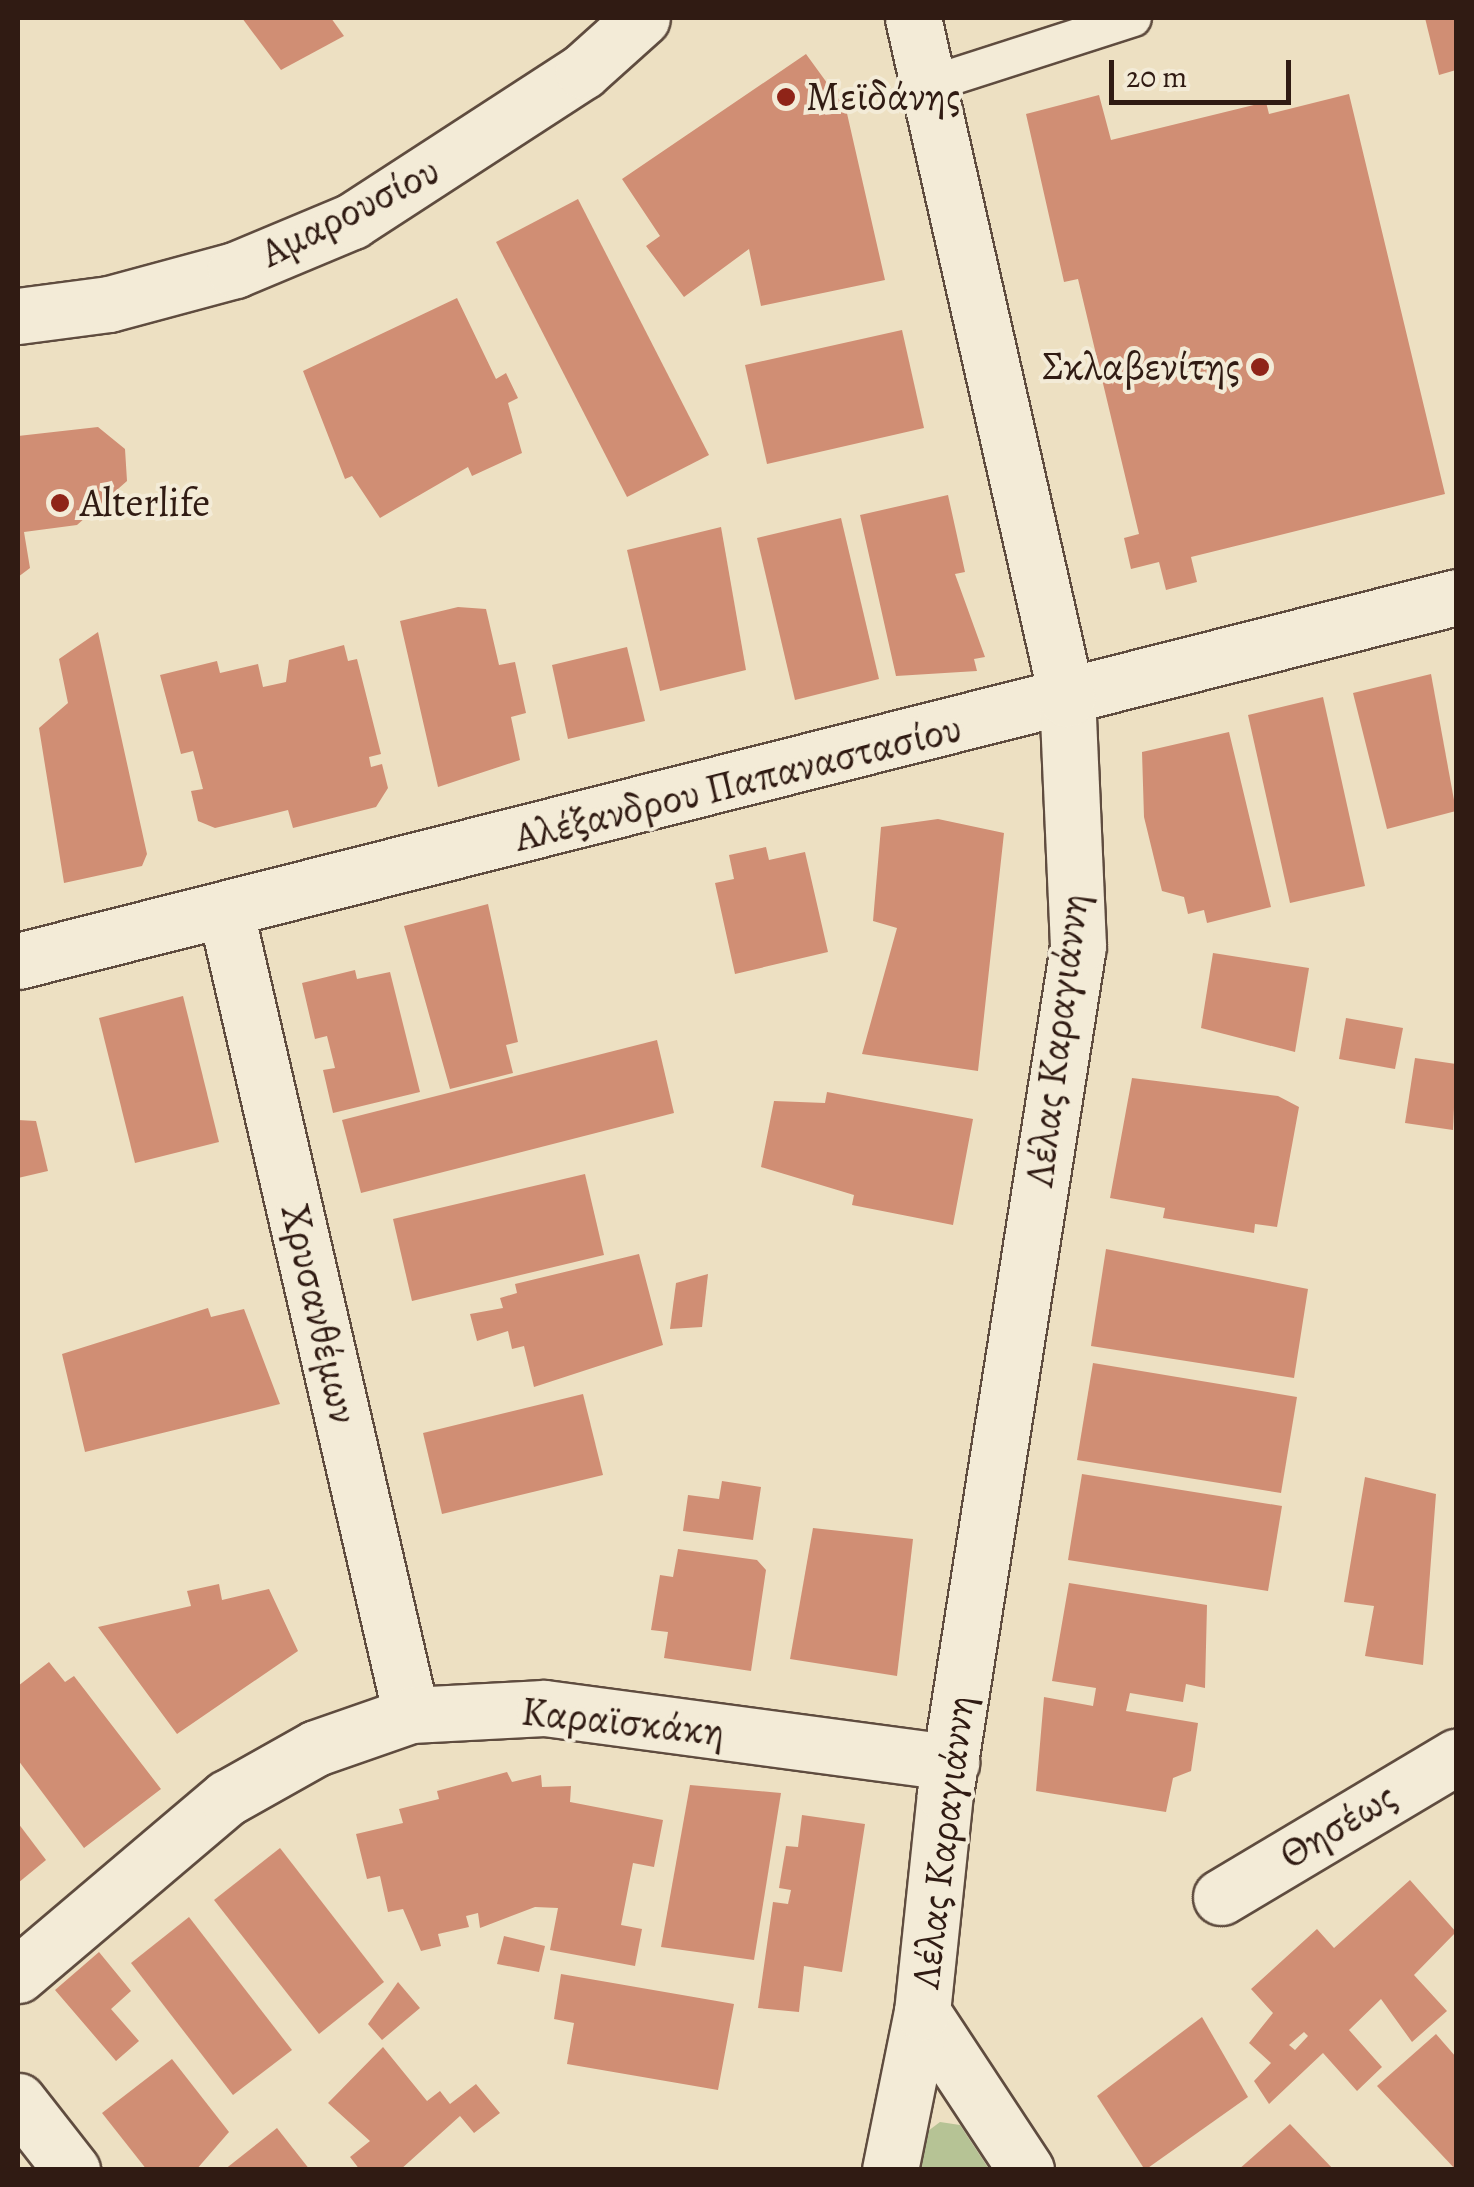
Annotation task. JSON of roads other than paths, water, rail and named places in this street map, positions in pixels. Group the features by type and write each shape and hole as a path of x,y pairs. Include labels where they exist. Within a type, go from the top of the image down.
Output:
{"street":[{"name":"Αμαρουσίου","path":"18,316 110,304 235,270 352,221 583,71 642,18"},
{"name":"Λέλας Καραγιάννη","path":"890,2170 922,2012 950,1762 1078,946 1068,699 913,18"},
{"name":"Αλέξανδρου Παπαναστασίου","path":"18,961 226,913 1456,597"},
{"name":"Χρυσανθέμων","path":"226,913 411,1715"},
{"name":"Καραϊσκάκη","path":"18,1975 227,1798 316,1748 411,1715 544,1708 950,1762"},
{"name":"Θησέως","path":"1221,1896 1456,1757"},
{"name":"Λέλας Καραγιάννη","path":"922,2012 1026,2170"},
{"path":"18,2101 72,2170"}],"lane":[{"path":"928,84 1133,18"}],"place":[{"name":"Μεϊδάνης","path":"786,97"},
{"name":"Σκλαβενίτης","path":"1260,367"},
{"name":"Alterlife","path":"60,503"}]}
